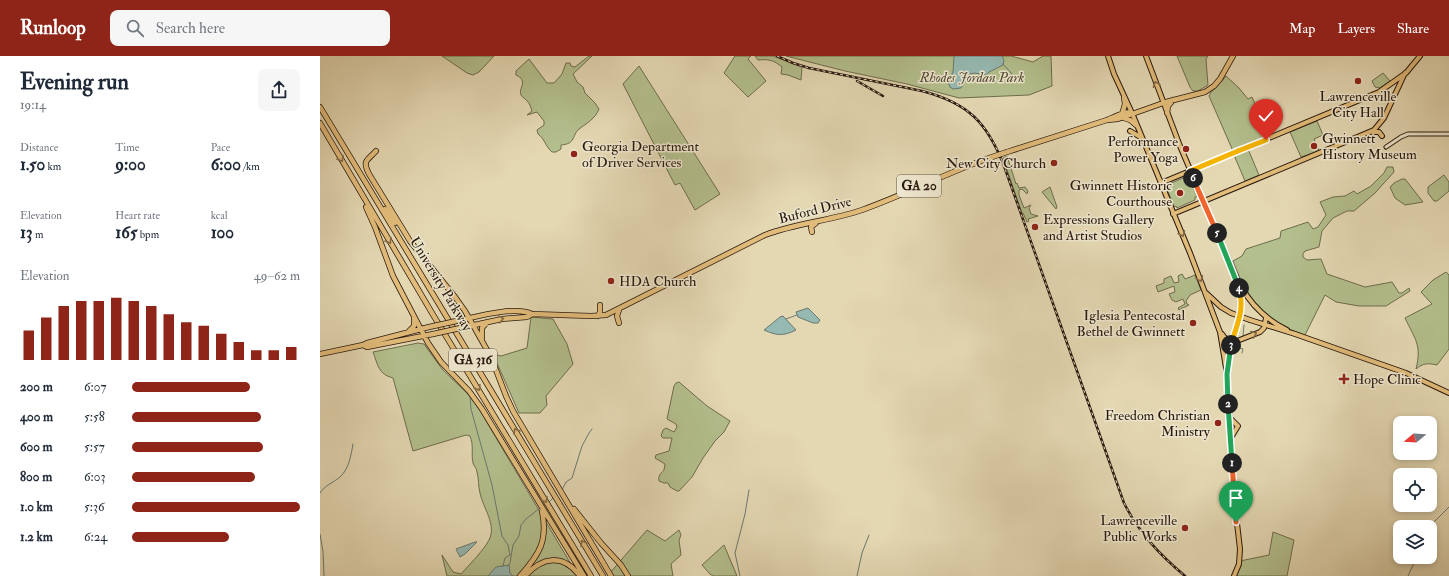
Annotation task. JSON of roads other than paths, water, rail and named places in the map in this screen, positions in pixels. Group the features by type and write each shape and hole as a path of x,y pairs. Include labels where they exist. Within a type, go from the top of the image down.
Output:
{"highway":[{"name":"GA 20","path":"1164,103 1200,94 1211,88 1221,77 1233,56"},
{"path":"1124,97 1122,116 1137,126"},
{"path":"1167,113 1168,106 1173,100"},
{"name":"Buford Drive","path":"320,354 363,345 408,332 479,316 512,312 526,312 532,314 606,315 619,310 765,235 784,228 845,215 869,207 960,168 1107,120 1122,116 1130,116 1132,113 1164,103"},
{"name":"University Parkway","path":"320,107 603,576"},
{"name":"University Parkway","path":"320,123 591,576"},
{"path":"343,144 387,212 465,311 491,357 511,408 611,576"},
{"path":"376,151 367,159 365,165 366,169 410,241"},
{"path":"348,171 371,218 393,276 428,343 441,362 477,402 584,576"},
{"path":"812,232 811,226 819,221"},
{"path":"598,316 600,312 600,305"},
{"path":"619,310 617,316 619,323"},
{"path":"465,311 479,316"},
{"name":"Buford Drive","path":"363,345 367,346 415,338 502,319 527,317 532,314"},
{"path":"408,332 414,326 414,315"},
{"path":"483,342 482,328 487,322"},
{"path":"415,338 428,343"},
{"path":"560,488 586,525 621,565 628,576"},
{"path":"520,576 535,559 542,543 544,528 541,507"},
{"path":"525,576 536,565 544,561 552,560 567,563 574,568 580,576"}],"main road":[{"path":"1108,56 1111,67 1132,113 1205,291 1220,332 1227,374"},
{"path":"1146,56 1190,171 1238,284 1241,299 1241,314 1228,354 1227,374 1236,518 1240,553 1237,571 1234,576"},
{"path":"1173,214 1370,132 1382,122 1399,85 1406,73 1420,56"},
{"path":"1161,183 1348,106 1388,86 1406,73"},
{"path":"1388,86 1399,85"},
{"path":"1137,126 1136,130 1130,131 1142,139"},
{"path":"1370,132 1379,132 1382,136"},
{"path":"1387,146 1402,136 1408,134 1449,134"},
{"path":"1238,284 1255,307 1266,318 1295,334"},
{"path":"1205,291 1220,307 1231,313 1406,373 1449,393"},
{"path":"1220,332 1225,338 1236,341 1263,329 1266,318"},
{"path":"1229,417 1238,426 1231,438"},
{"path":"1237,571 1239,576"}],"water":[{"path":"954,56 1002,56 1004,60 1003,65 989,72 987,75 974,73 970,74 961,88 953,89 950,87 948,82 953,72"},
{"path":"808,308 820,320 818,323 813,323 798,317 796,312"},
{"path":"783,316 796,330 780,334 764,330 780,317"},
{"path":"477,542 460,557 456,549"},
{"path":"509,565 510,573 513,576 488,576 496,567"}],"waterway":[{"path":"1003,64 1012,74"},
{"path":"786,319 797,315"},
{"path":"1243,336 1244,325"},
{"path":"1240,346 1240,348 1243,349 1242,353"},
{"path":"470,396 471,409 492,485 502,536 508,545 510,555 505,558 503,566"},
{"path":"562,490 566,482 572,478 582,446 592,429"},
{"path":"320,493 346,470 353,444"},
{"path":"740,576 735,553 745,514 749,490"},
{"path":"549,502 554,497"},
{"path":"1436,520 1449,507"},
{"path":"508,566 510,563 513,545 519,536 521,525 540,508"},
{"path":"320,534 323,552 324,576"},
{"path":"857,576 862,553 869,535"},
{"path":"1408,576 1414,564"}],"railway":[{"path":"777,56 809,68 922,91 938,96 964,108 983,126 1004,166 1124,503 1143,534 1167,560 1185,576"},
{"path":"857,81 883,96"}],"place":[{"name":"Lawrenceville City Hall","path":"1358,81"},
{"name":"Gwinnett History Museum","path":"1314,146"},
{"name":"Performance Power Yoga","path":"1186,149"},
{"name":"Georgia Department of Driver Services","path":"574,154"},
{"name":"New City Church","path":"1054,163"},
{"name":"Gwinnett Historic Courthouse","path":"1180,193"},
{"name":"Expressions Gallery and Artist Studios","path":"1035,227"},
{"name":"HDA Church","path":"611,281"},
{"name":"Iglesia Pentecostal Bethel de Gwinnett","path":"1193,323"},
{"name":"Hope Clinic","path":"1344,379"},
{"name":"Freedom Christian Ministry","path":"1218,423"},
{"name":"Lawrenceville Public Works","path":"1185,528"}],"park label":[{"name":"Rhodes Jordan Park","path":"972,77"}]}
